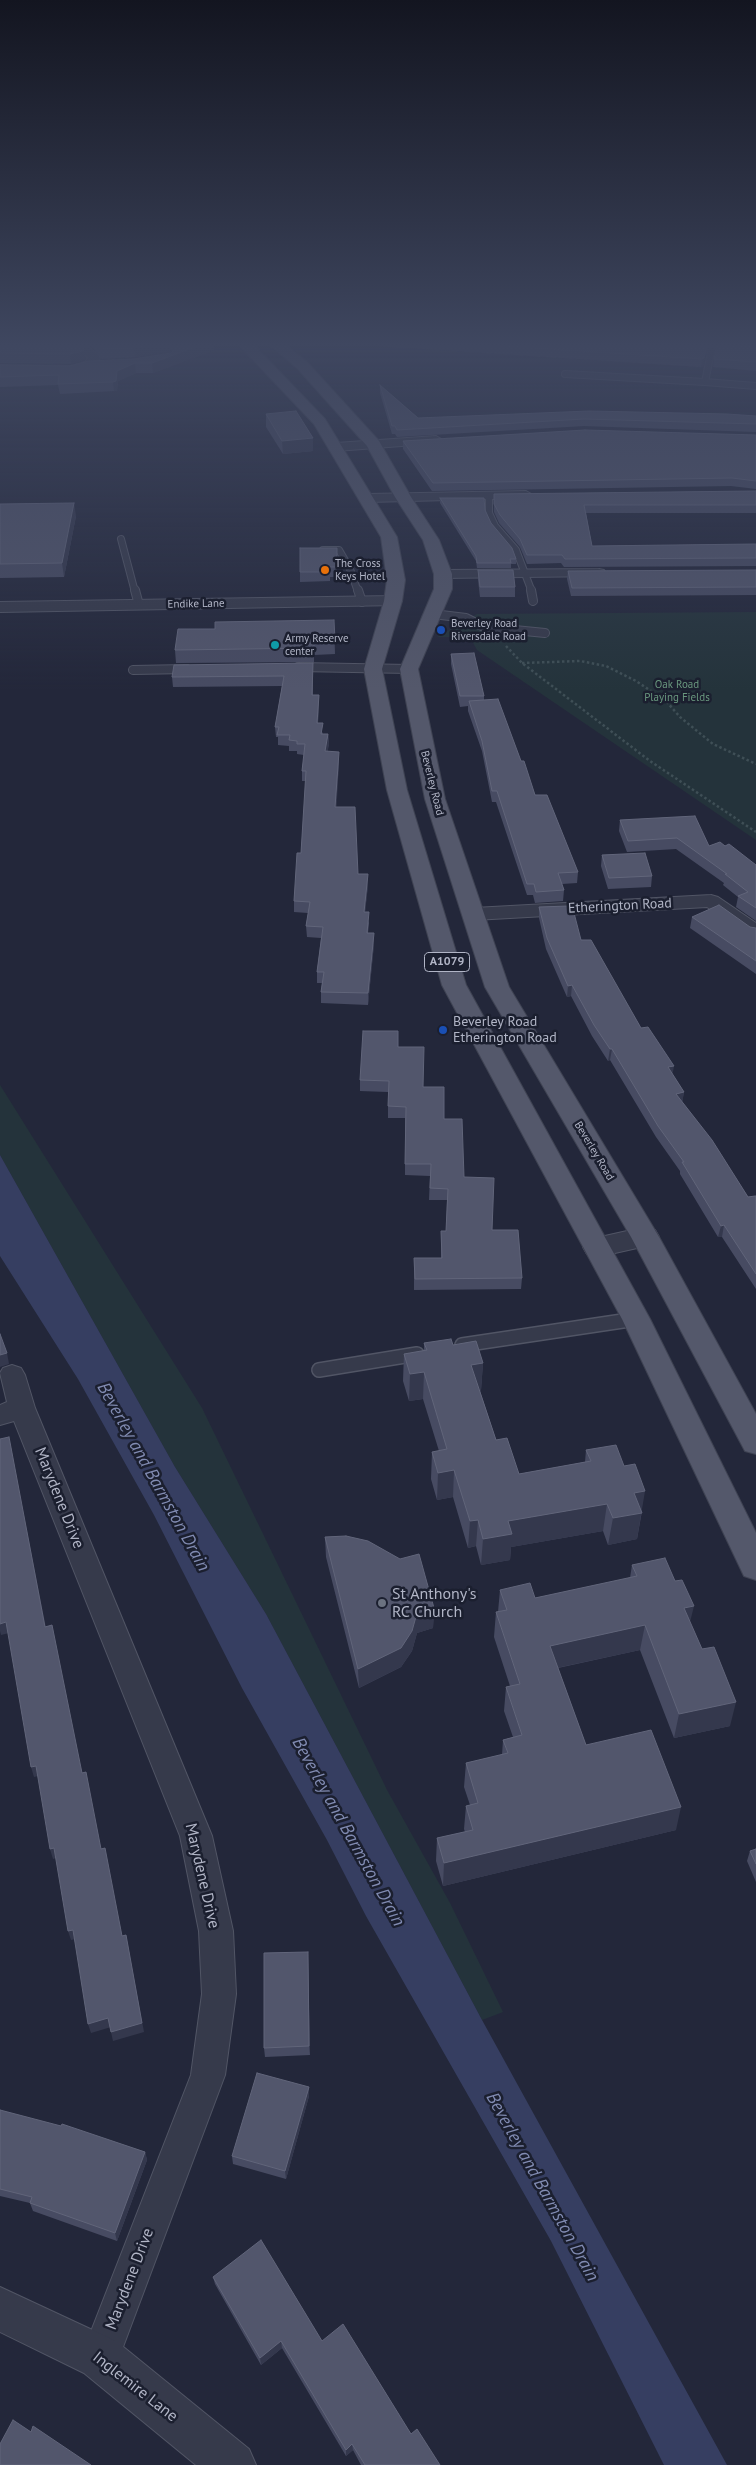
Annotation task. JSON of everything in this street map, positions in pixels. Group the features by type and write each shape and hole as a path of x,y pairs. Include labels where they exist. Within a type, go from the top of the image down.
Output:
{"main road":[{"name":"A1079","path":"344,460 389,537 414,556 443,574 444,589 409,669"},
{"name":"A1079","path":"383,460 403,497 431,540 414,556 396,580 393,601 373,669 397,790 454,985 636,1319 756,1566"},
{"name":"Beverley Road","path":"409,669 435,799 497,987 645,1237 756,1442"},
{"path":"388,745 423,743"},
{"path":"419,867 456,864"},
{"path":"450,970 490,965"}],"street":[{"path":"368,498 537,495"},
{"path":"443,574 614,573"},
{"name":"Endike Lane","path":"0,607 393,601"},
{"name":"Etherington Road","path":"474,914 712,901 756,932"},
{"path":"597,1247 645,1237"},
{"name":"Marydene Drive","path":"12,1375 11,1411 196,1836 216,1931 219,1994 208,2075 100,2357"},
{"name":"Inglemire Lane","path":"0,2309 100,2357 233,2465"}],"lane":[{"path":"489,496 489,513 495,526 516,550 525,574 532,586 534,601"},
{"path":"121,539 139,605"},
{"path":"312,550 340,550 350,569 362,602"},
{"path":"432,614 466,618 484,627 545,634"},
{"path":"292,667 409,669"},
{"path":"133,670 199,669"},
{"path":"451,1348 636,1319"},
{"path":"319,1370 425,1352"}],"path":[{"path":"500,640 522,663 650,761 756,832"},
{"path":"522,663 580,661 606,666 636,681 666,701 680,717 713,744 756,764"}],"green space":[{"name":"Oak Road Playing Fields","path":"756,612 756,840 477,650 470,637 437,637 477,614"},
{"path":"0,1085 202,1408 387,1790 450,1903 503,2012 482,2020 266,1614 175,1467 0,1155"}],"water":[{"name":"Beverley and Barmston Drain","path":"0,1155 175,1467 266,1614 482,2020 727,2465 664,2465 551,2241 366,1916 327,1840 242,1688 154,1515 78,1379 0,1256"}],"building":[{"path":"417,460 756,460 756,481 732,478 433,483"},
{"path":"756,491 756,505 584,505 592,546 756,544 756,558 565,559 562,555 527,555 520,539 500,515 494,504 494,494"},
{"path":"440,498 484,498 485,510 491,523 512,548 516,559 510,559 511,563 477,563 476,556"},
{"path":"74,503 62,563 0,564 0,504"},
{"path":"300,548 337,548 337,567 330,567 330,572 300,572"},
{"path":"478,570 513,570 515,587 480,587"},
{"path":"756,570 756,587 572,588 568,571"},
{"path":"334,620 335,641 314,641 314,648 175,650 178,629 215,629 215,622"},
{"path":"474,653 484,696 460,696 451,654"},
{"path":"313,663 312,695 319,695 317,723 323,723 321,734 328,734 325,751 339,752 335,807 355,807 358,874 368,874 364,912 369,912 367,933 374,933 368,993 321,992 324,972 317,972 323,927 306,926 310,902 294,901 297,853 301,853 306,771 302,771 305,744 297,744 297,741 289,740 290,735 277,735 279,727 275,727 284,676 172,677 174,665"},
{"path":"498,699 521,761 524,761 535,795 547,795 578,872 558,873 564,890 536,892 534,884 527,884 497,791 492,791 482,741 469,701"},
{"path":"695,816 709,846 720,842 725,846 729,844 756,865 756,908 738,896 748,892 725,874 727,874 677,838 628,841 620,820"},
{"path":"645,853 652,876 609,878 602,855"},
{"path":"719,905 750,927 756,928 756,961 692,917"},
{"path":"569,906 571,913 574,913 581,940 591,940 641,1028 648,1027 674,1066 668,1067 684,1092 676,1094 712,1140 748,1197 756,1196 756,1274 724,1225 721,1226 682,1162 684,1162 658,1126 612,1049 610,1049 594,1025 572,985 568,986 547,938 539,907"},
{"path":"363,1031 398,1031 398,1047 424,1047 423,1087 444,1087 444,1119 462,1119 464,1177 494,1178 492,1230 518,1230 522,1278 415,1279 414,1258 442,1258 441,1231 446,1231 448,1189 430,1188 431,1164 405,1164 406,1107 388,1106 389,1081 360,1080"},
{"path":"0,1334 7,1353 0,1355"},
{"path":"451,1339 453,1345 476,1341 483,1363 471,1365 496,1440 507,1438 519,1474 591,1461 586,1450 616,1445 624,1466 635,1464 645,1491 634,1493 642,1513 613,1518 607,1504 508,1521 512,1534 483,1539 478,1520 470,1521 454,1470 438,1473 432,1452 447,1449 424,1372 410,1374 404,1354 427,1350 424,1343"},
{"path":"9,1437 45,1627 52,1625 82,1773 86,1772 101,1849 105,1848 122,1936 126,1935 142,2023 111,2032 108,2018 88,2024 73,1930 68,1931 54,1848 50,1849 36,1766 31,1767 6,1622 0,1624 0,1439"},
{"name":"St Anthony's RC Church","path":"346,1536 368,1541 400,1559 419,1554 434,1608 417,1613 412,1631 401,1648 358,1669 325,1537"},
{"path":"665,1558 675,1581 682,1580 694,1606 684,1608 702,1649 714,1647 736,1702 679,1714 645,1625 550,1646 586,1745 651,1730 681,1807 444,1863 437,1838 473,1830 466,1806 478,1803 466,1763 508,1753 503,1740 522,1735 506,1687 520,1684 496,1612 507,1610 500,1590 530,1583 535,1598 637,1576 632,1565"},
{"path":"756,1849 756,1864 750,1851"},
{"path":"308,1952 309,2046 264,2048 264,1953"},
{"path":"257,2073 309,2087 285,2171 232,2156"},
{"path":"0,2110 61,2126 62,2124 145,2152 115,2233 30,2203 32,2197 0,2189"},
{"path":"261,2240 322,2341 343,2324 411,2434 417,2429 440,2465 365,2465 352,2444 346,2450 281,2341 260,2358 213,2277"},
{"path":"13,2420 31,2432 33,2426 91,2465 0,2465 0,2444"}],"place":[{"name":"The Cross Keys Hotel","path":"325,570"},
{"name":"Beverley Road Riversdale Road","path":"441,630"},
{"name":"Army Reserve center","path":"275,645"},
{"name":"Beverley Road Etherington Road","path":"443,1030"},
{"name":"St Anthony's RC Church","path":"382,1603"}]}
